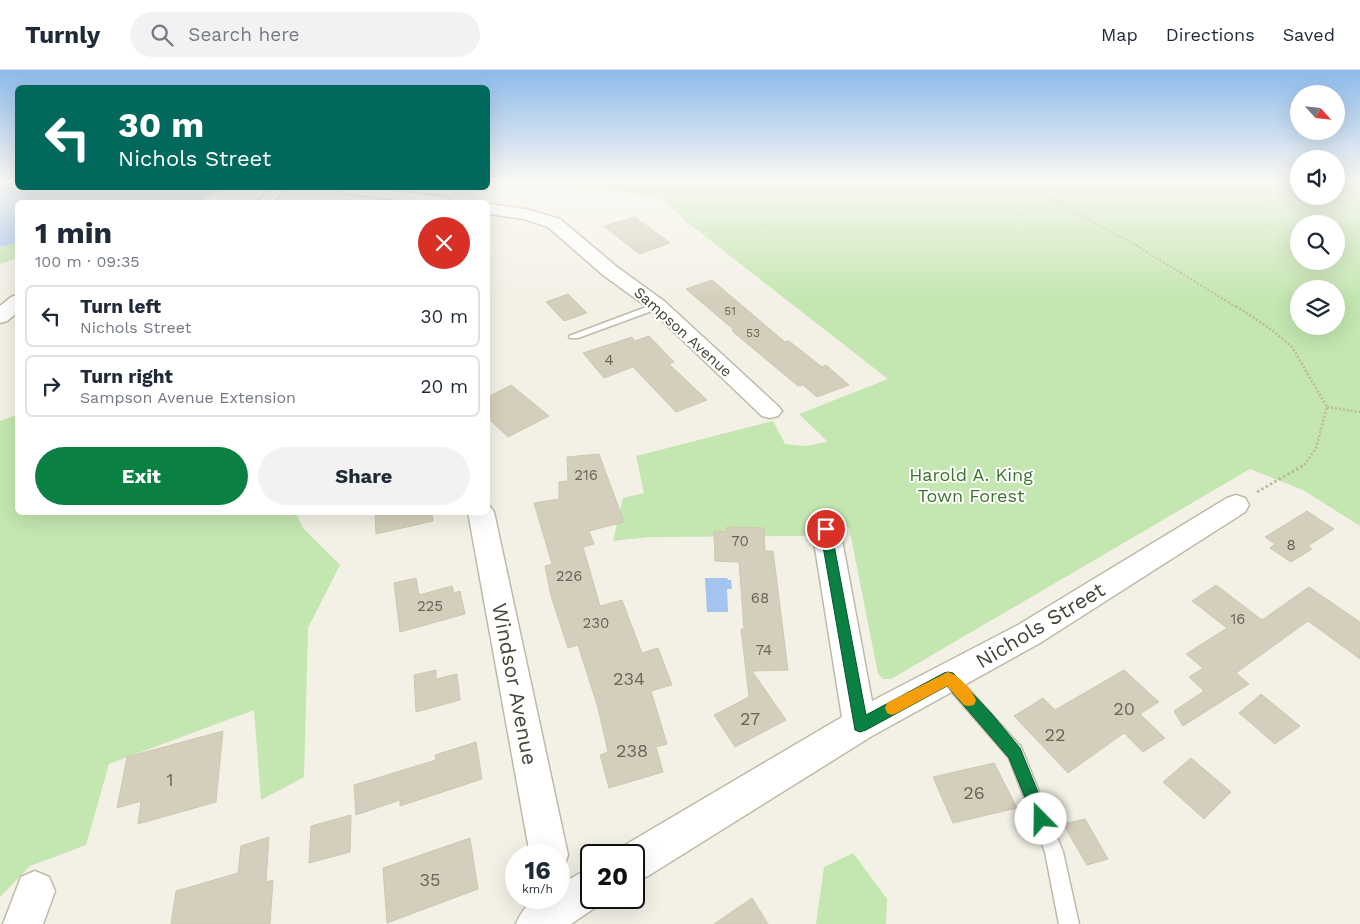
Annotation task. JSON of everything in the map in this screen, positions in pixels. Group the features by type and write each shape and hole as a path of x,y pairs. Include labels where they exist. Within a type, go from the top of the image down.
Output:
{"street":[{"name":"Sampson Avenue","path":"550,222 610,271 658,306 770,411"},
{"path":"0,317 15,304"},
{"name":"Nichols Street","path":"645,855 860,725 1029,634 1236,505"},
{"name":"Windsor Avenue","path":"483,515 546,844"},
{"path":"826,529 860,725"}],"lane":[{"path":"574,336 658,306"},
{"path":"948,678 986,718 1015,753 1054,852 1068,924"}],"path":[{"path":"1091,222 1132,243 1218,294 1272,330 1292,347 1304,364 1327,407 1316,448 1303,467 1236,505"},
{"path":"1327,407 1360,412"}],"green space":[{"name":"Harold A. King Town Forest","path":"687,222 1290,222 1290,270 1345,270 1345,222 1360,222 1360,526 1303,490 1250,469 891,679 883,679 878,674 849,527 810,527 805,536 650,537 613,541 623,498 644,493 636,456 773,421 785,444 804,446 828,442 799,414 888,379"},
{"path":"15,243 15,259 0,264 0,247"},
{"path":"15,416 15,515 297,515 303,528 340,565 308,628 304,777 261,800 254,710 109,764 86,845 30,866 0,897 0,421"},
{"path":"853,853 887,899 886,924 816,924 824,867"}],"water":[{"path":"0,222 15,222 15,243 0,247"},
{"path":"705,578 727,578 731,580 732,589 727,589 728,612 707,612"}],"building":[{"path":"618,222 642,222 670,243 639,254 604,226"},
{"path":"712,280 785,342 789,341 822,367 826,365 849,385 817,397 803,385 798,386 732,331 734,330 686,289"},
{"path":"568,294 587,313 564,321 546,302"},
{"path":"649,336 674,362 669,364 707,400 676,412 633,367 604,378 583,353 632,337 635,341"},
{"path":"511,385 549,416 508,437 490,420 490,396"},
{"path":"599,454 624,522 589,531 594,544 583,547 600,606 622,600 642,653 658,648 672,685 651,691 667,744 656,747 663,772 609,788 600,755 608,752 598,708 578,645 568,648 551,596 545,566 552,564 534,503 559,499 559,482 568,481 567,457"},
{"path":"1307,511 1334,529 1308,546 1312,549 1291,562 1270,548 1275,544 1265,537"},
{"path":"375,515 432,515 433,521 376,534"},
{"path":"727,527 764,528 765,551 773,551 788,670 752,671 786,720 735,747 714,715 749,697 741,629 744,629 739,562 715,561 714,531 726,532"},
{"path":"416,578 419,595 452,586 454,593 460,591 465,614 400,632 394,583"},
{"path":"1216,585 1262,620 1309,587 1360,622 1360,659 1308,621 1236,673 1249,684 1183,726 1174,711 1204,691 1189,677 1203,668 1186,654 1227,628 1192,601"},
{"path":"436,670 436,679 457,674 460,700 416,712 414,675"},
{"path":"1124,670 1159,702 1140,714 1165,738 1143,752 1124,733 1068,773 1014,716 1043,698 1055,710"},
{"path":"1261,694 1300,726 1275,744 1239,713"},
{"path":"223,731 216,802 138,824 141,801 117,808 127,757"},
{"path":"476,742 482,779 400,806 400,800 356,815 354,785 436,760 435,755"},
{"path":"1191,758 1231,792 1204,819 1163,782"},
{"path":"994,763 1017,808 953,823 933,777"},
{"path":"351,815 350,852 309,863 311,826"},
{"path":"1085,819 1108,859 1087,865 1063,824"},
{"path":"269,837 266,882 273,880 270,924 171,924 176,891 238,873 241,846"},
{"path":"470,838 478,889 387,923 383,868"},
{"path":"752,898 768,924 714,924"}],"slow traffic":[{"path":"892,708 948,678 969,700"}],"route":[{"path":"826,529 860,725 948,678 986,718 1015,753 1041,819"}]}
